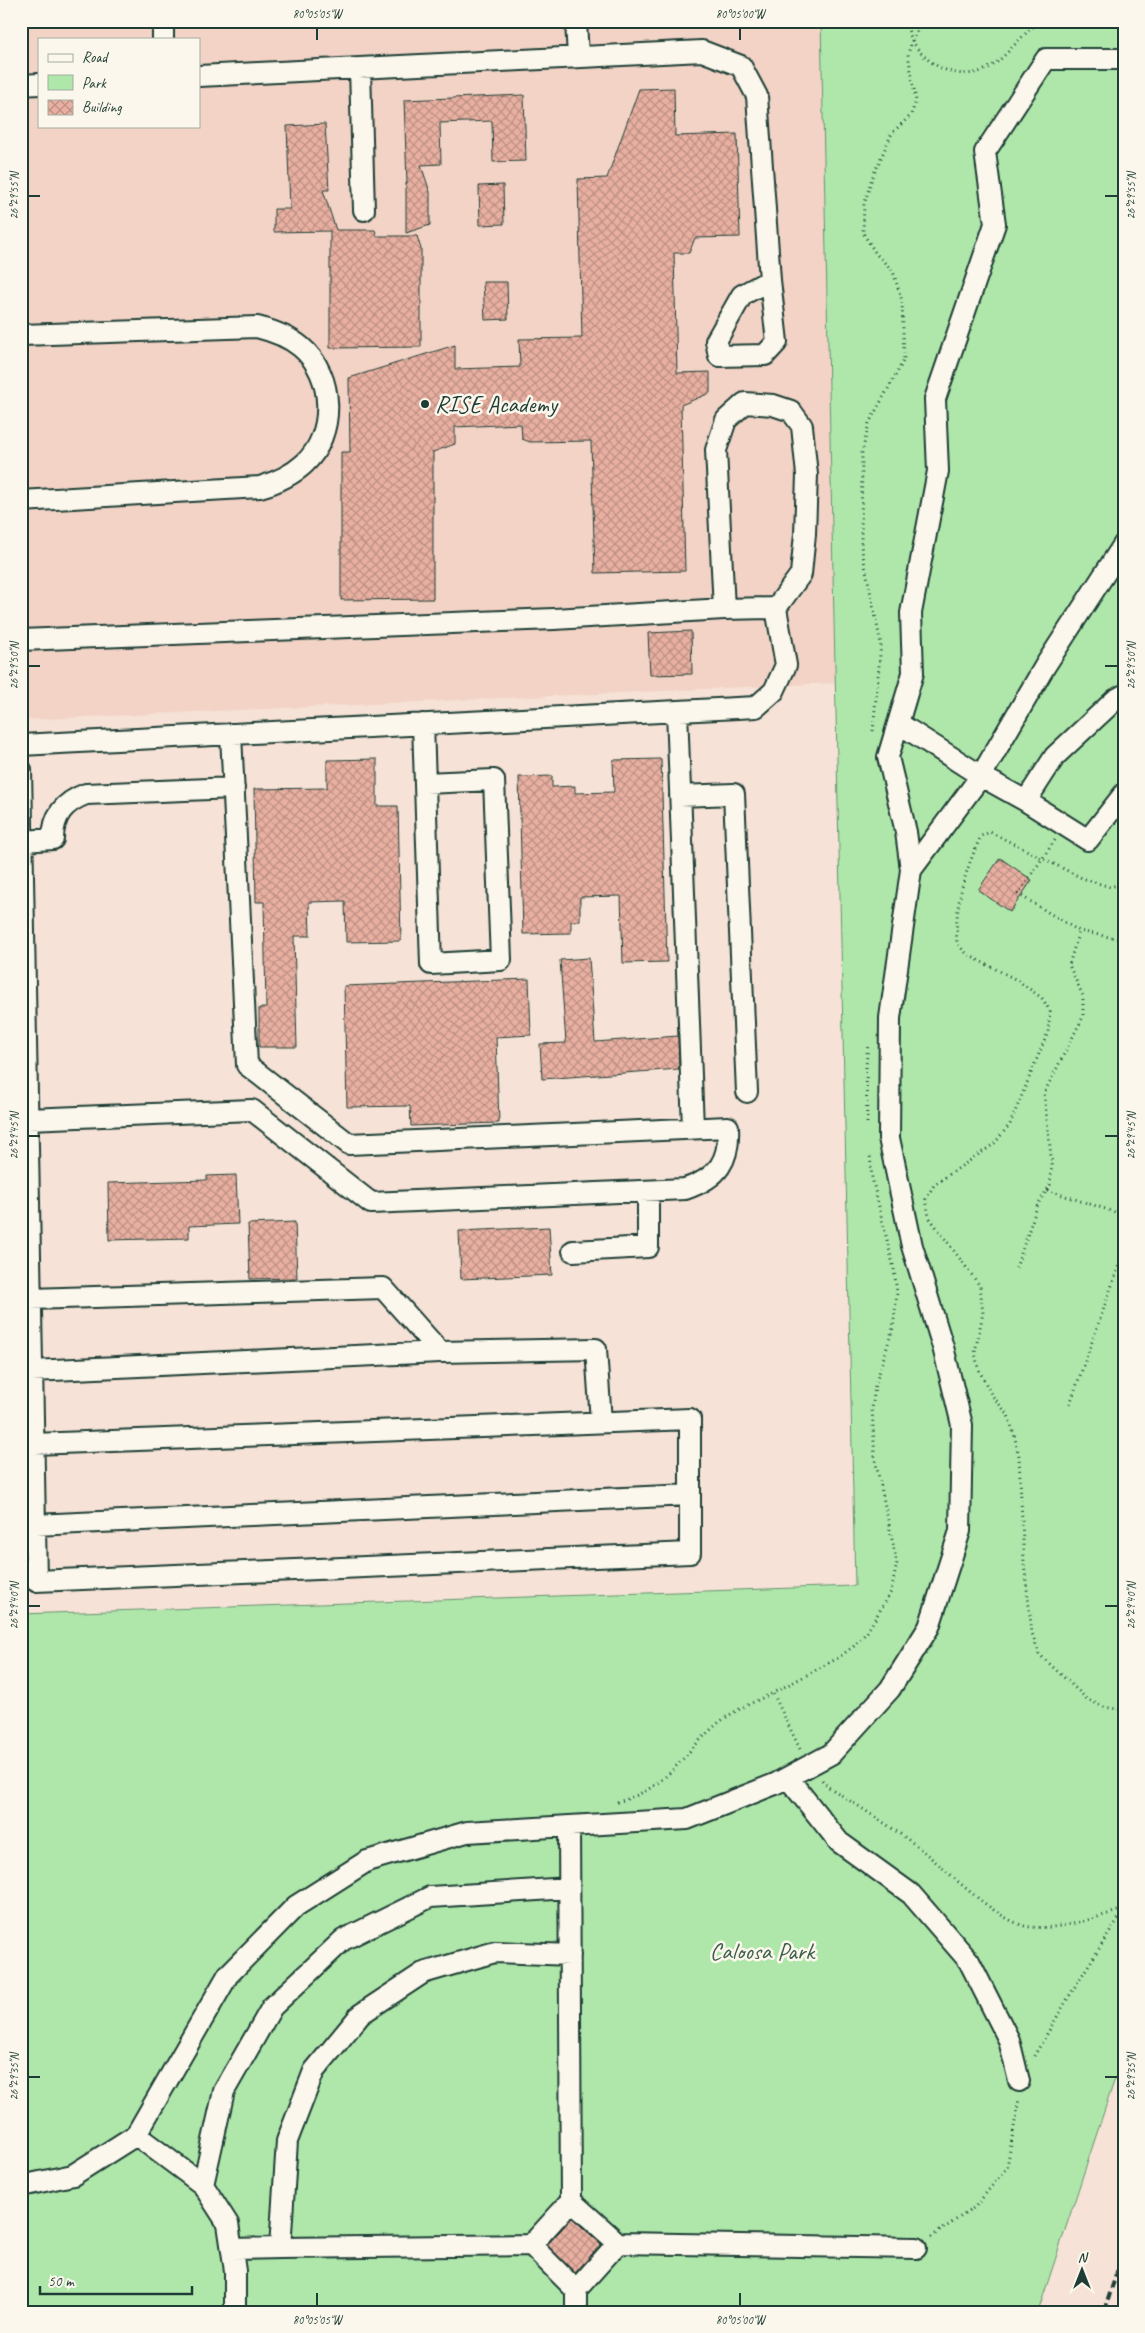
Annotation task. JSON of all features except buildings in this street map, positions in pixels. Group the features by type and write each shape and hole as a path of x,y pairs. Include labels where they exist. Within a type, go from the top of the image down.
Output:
{"lane":[{"path":"576,21 578,57"},
{"path":"200,76 702,51 741,66 757,96 770,280"},
{"path":"21,2186 74,2175 136,2135 228,1975 296,1906 366,1861 467,1832 687,1819 788,1778 831,1754 890,1688 929,1627 960,1531 962,1426 943,1347 912,1246 889,1138 890,1018 911,870 906,832 888,756 913,673 911,613 938,472 935,399 995,224 985,152 1046,60 1124,59"},
{"path":"360,68 364,210"},
{"path":"21,85 38,84"},
{"path":"21,335 256,327 281,334 302,348 318,368 327,392 327,418 320,442 305,463 285,479 260,487 21,501"},
{"path":"21,745 756,707 774,691 786,666 776,608 801,574 805,534 807,474 802,426 792,411 773,405 746,403 726,420 716,450 724,609"},
{"path":"911,870 981,776 1045,666 1124,544"},
{"path":"21,640 554,619 724,609 776,608"},
{"path":"1026,800 1055,756 1115,700 1124,695"},
{"path":"677,711 693,1128"},
{"path":"898,723 981,776 1026,800 1088,840 1124,794"},
{"path":"423,724 431,964 502,960 494,780 425,783"},
{"path":"28,1120 252,1110 371,1203 686,1189 702,1184 715,1174 724,1160 729,1144 728,1126 350,1144 247,1065 231,734"},
{"path":"21,770 36,1581 690,1553 690,1419 34,1444"},
{"path":"23,841 53,840 53,827 57,815 74,798 86,794 234,788"},
{"path":"680,796 734,794 747,1092"},
{"path":"573,1251 648,1247 648,1191"},
{"path":"31,1299 383,1288 440,1352"},
{"path":"32,1371 440,1352 596,1349 601,1422"},
{"path":"35,1525 690,1495"},
{"path":"788,1778 839,1842 911,1894 969,1961 1009,2040 1019,2081"},
{"path":"531,2245 571,2201 569,1826"},
{"path":"203,2185 224,2091 238,2066 272,2007 343,1940 430,1897 569,1888"},
{"path":"280,2248 287,2141 314,2071 361,2014 423,1973 495,1952 570,1955"},
{"path":"136,2135 203,2185 228,2224 235,2271 235,2312"},
{"path":"571,2201 618,2243 916,2248"},
{"path":"576,2312 576,2290 618,2243"},
{"path":"232,2250 531,2245 576,2290"}],"path":[{"path":"908,21 907,26 912,40 923,55 936,66 966,76 995,64 1042,21"},
{"path":"873,736 881,644 861,546 862,453 869,423 904,360 902,300 893,271 876,254 863,233 864,205 872,178 892,133 911,115 916,101 908,54 912,40 923,21"},
{"path":"1065,825 1018,894 1079,931 1124,940"},
{"path":"1124,883 1110,887 1082,878 990,832 981,836 961,886 957,912 957,944 968,955 1017,980 1042,998 1050,1012 1048,1032 1010,1124 994,1144 934,1186 926,1199 929,1217 980,1286 983,1313 974,1352 978,1368 991,1394 1008,1415 1019,1456 1024,1563 1032,1633 1039,1654 1088,1700 1104,1707 1124,1710"},
{"path":"1016,1268 1038,1204 1050,1186 1052,1165 1044,1093 1050,1078 1080,1024 1084,1008 1081,990 1069,965 1079,931"},
{"path":"867,1124 866,1066 868,1039"},
{"path":"611,1803 630,1798 650,1789 665,1779 701,1738 718,1723 838,1658 854,1646 867,1632 891,1592 898,1563 893,1532 875,1459 872,1418 875,1386 893,1328 897,1293 872,1178 870,1151"},
{"path":"1047,1190 1124,1215"},
{"path":"1070,1404 1124,1251"},
{"path":"774,1693 802,1752"},
{"path":"817,1774 827,1786 911,1841 990,1908 1014,1922 1030,1927 1054,1927 1124,1910"},
{"path":"916,2248 974,2206 1006,2166 1018,2109 1019,2081 1074,1988 1124,1910"}],"shaded area":[{"name":"RISE Academy","path":"21,21 821,21 835,683 21,720"}],"green space":[{"name":"Caloosa Park","path":"821,21 1124,21 1124,2051 1038,2312 21,2312 21,1614 855,1586"}],"railway":[{"path":"1104,2312 1124,2250"},
{"path":"1119,2312 1124,2298"}],"place":[{"name":"RISE Academy","path":"425,404"}]}
